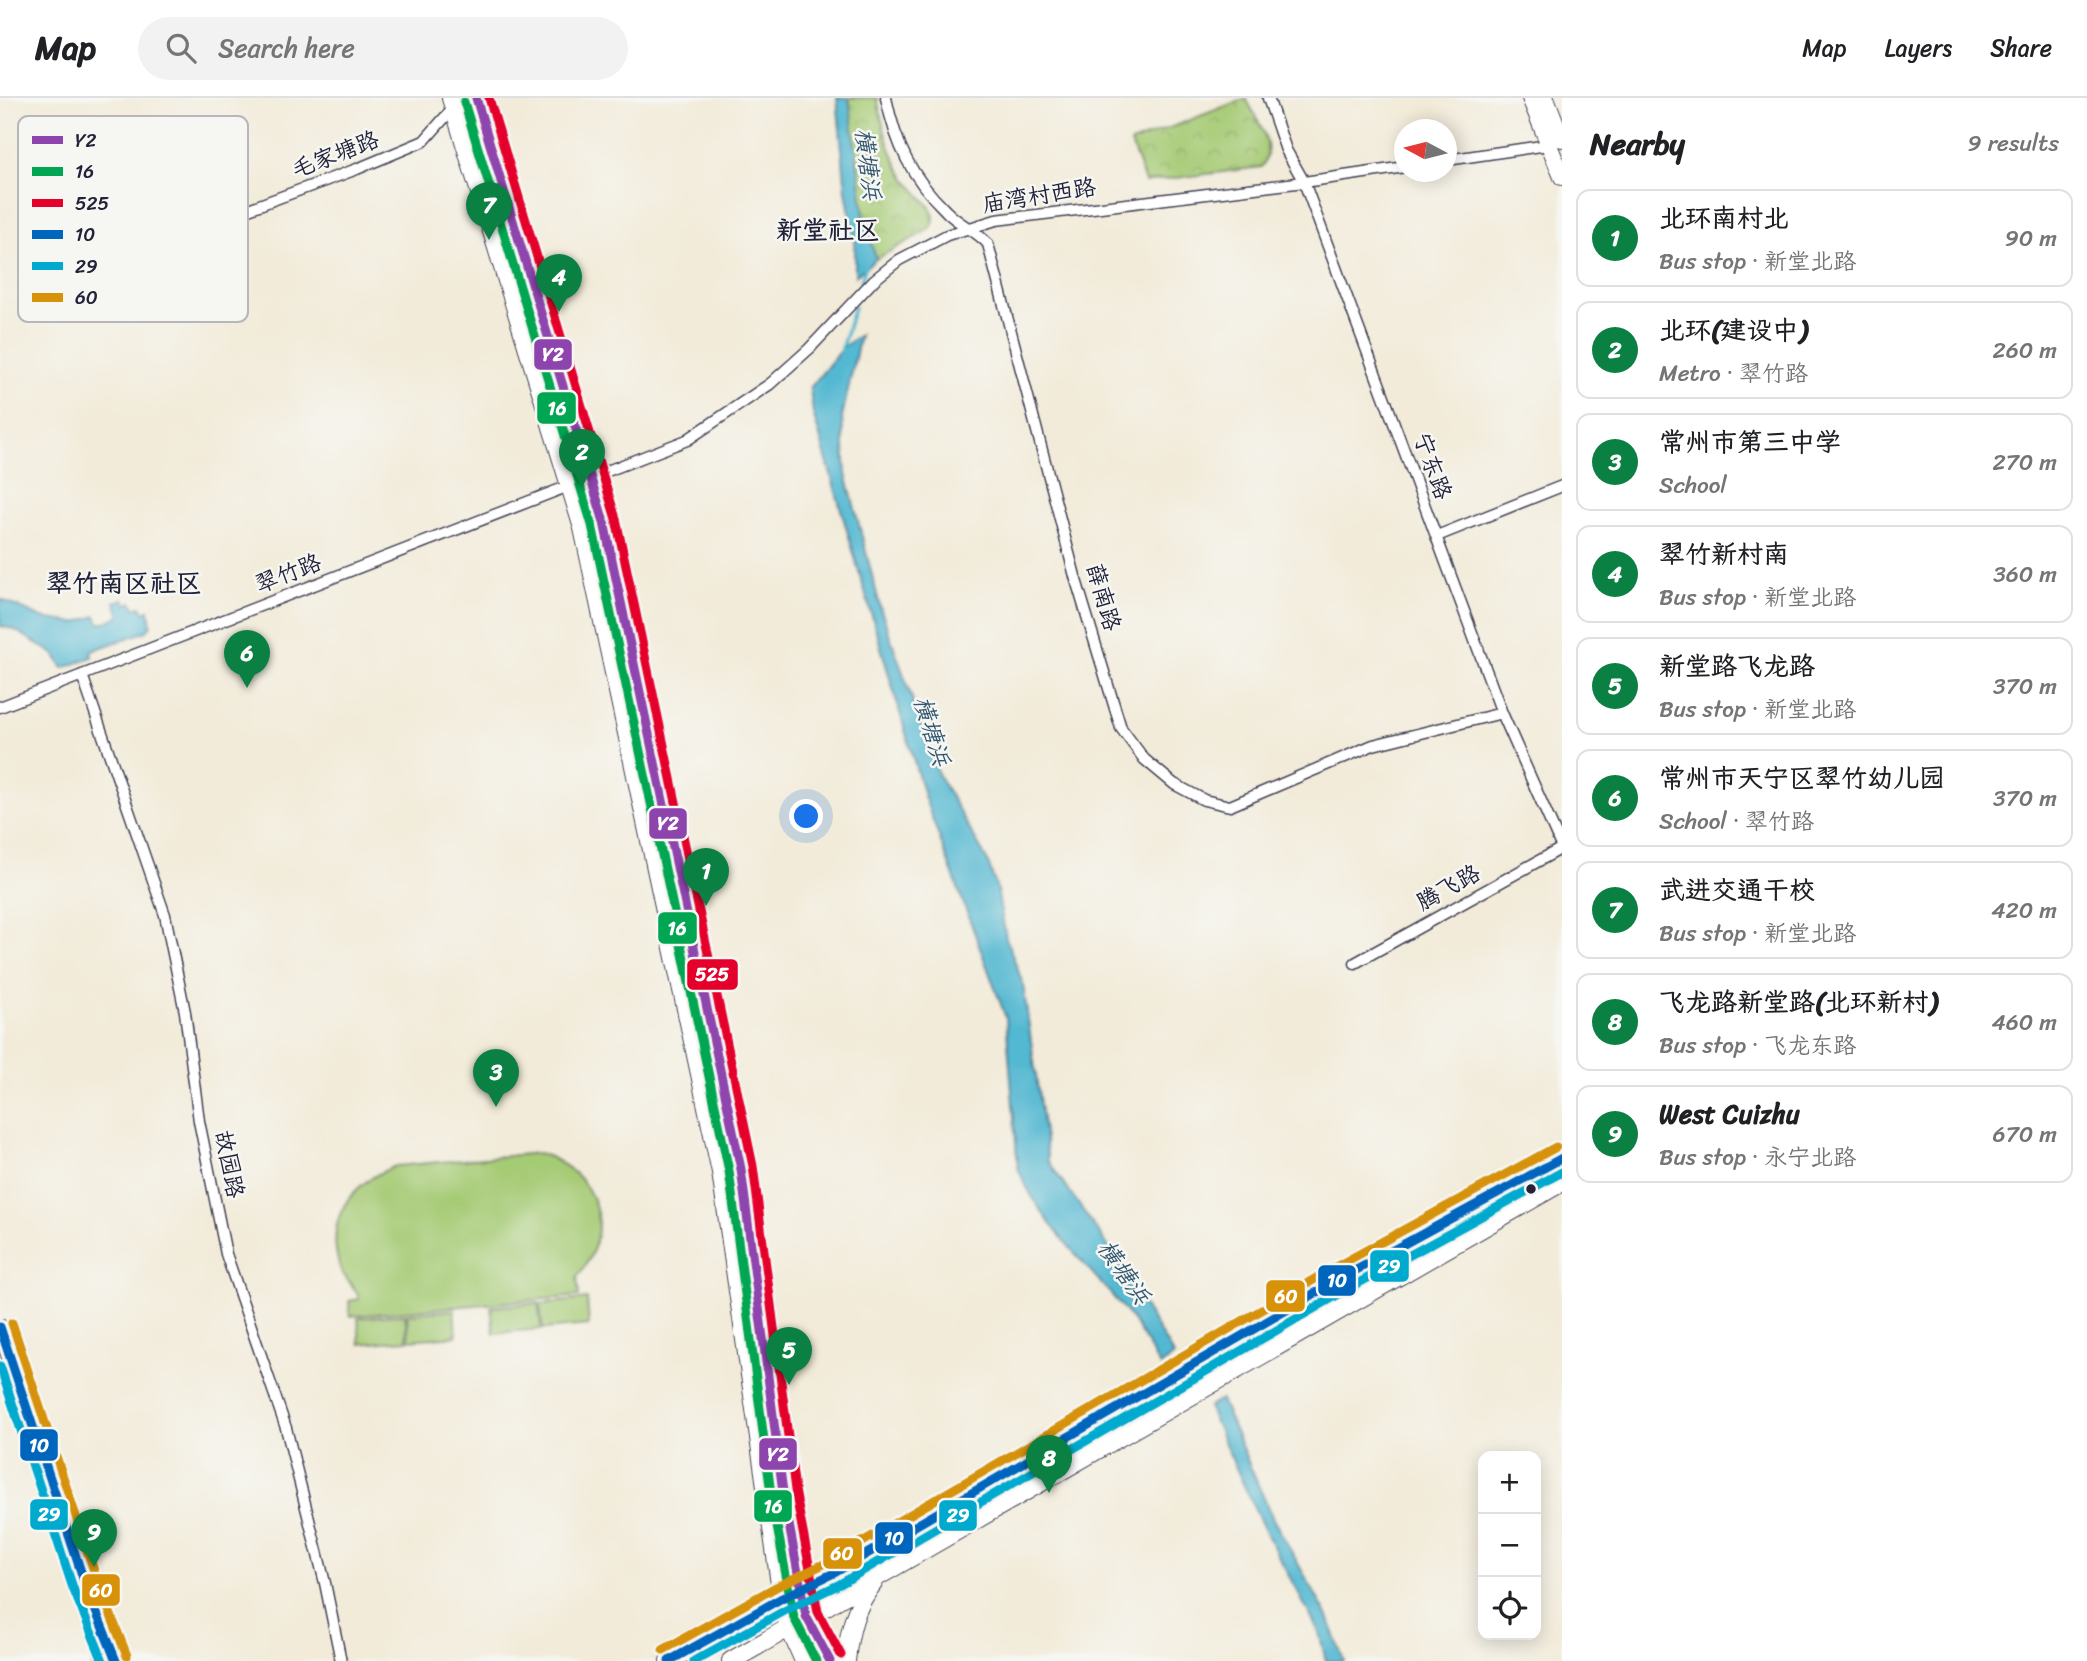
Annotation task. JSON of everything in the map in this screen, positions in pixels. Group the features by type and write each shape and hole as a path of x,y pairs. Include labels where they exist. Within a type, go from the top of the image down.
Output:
{"main road":[{"path":"476,98 607,536 741,1169 783,1492 806,1616 830,1661"},
{"path":"1530,98 1558,139"},
{"path":"1546,98 1558,139 1562,177"},
{"path":"452,103 583,528 721,1172 782,1598 789,1627 804,1661"},
{"path":"669,1661 782,1598 834,1573 1338,1280 1562,1158"},
{"path":"731,1661 1562,1182"},
{"path":"0,1327 85,1584 116,1661"},
{"path":"846,1661 851,1623 863,1596 878,1576"},
{"path":"85,1584 104,1661"}],"street":[{"name":"毛家塘路","path":"248,209 424,141 452,103 476,98"},
{"name":"薛南路","path":"886,98 901,154 922,184 946,211 979,233 988,244 1076,580 1121,728 1144,759 1174,784 1204,800 1230,806 1373,745 1502,713"},
{"name":"宁东路","path":"1268,98 1286,150 1304,182 1502,713 1562,848"},
{"path":"1457,158 1558,139"},
{"name":"庙湾村西路","path":"591,478 687,440 729,413 770,384 874,280 898,260 938,239 996,220 1394,169"},
{"name":"翠竹路","path":"0,707 591,478"},
{"path":"1437,536 1562,486"},
{"name":"故园路","path":"82,675 165,915 185,1012 199,1121 226,1254 286,1428 325,1583 341,1661"},
{"name":"腾飞路","path":"1355,963 1562,848"}],"green space":[{"path":"849,98 877,98 884,129 898,167 929,206 934,217 928,230 876,259 865,223"},
{"path":"1246,98 1267,142 1268,151 1261,167 1145,182 1131,143"},
{"path":"539,1153 559,1162 575,1174 587,1188 595,1204 598,1222 596,1240 589,1259 577,1277 579,1296 350,1316 349,1301 359,1299 340,1268 336,1233 345,1204 354,1192 380,1173 396,1166"},
{"path":"587,1299 589,1325 543,1329 540,1304"},
{"path":"538,1303 541,1329 494,1333 491,1307"},
{"path":"454,1310 456,1336 409,1340 407,1314"},
{"path":"405,1314 407,1340 360,1344 358,1318"}],"water":[{"path":"837,98 849,98 865,223 876,259 855,276 855,241 846,191"},
{"path":"860,335 842,417 846,474 881,610 939,776 987,860 997,889 1006,938 1023,984 1048,1161 1106,1243 1174,1356 1160,1366 1130,1317 1066,1243 1039,1207 1018,1168 1006,1018 925,799 813,413 810,388 843,347"},
{"path":"0,599 42,618 75,623 96,616 100,624 120,616 115,602 124,599 126,604 132,602 135,608 141,606 144,612 149,610 151,625 147,631 91,651 92,657 63,668 54,654 13,629 0,626"},
{"path":"1221,1400 1273,1519 1328,1617 1344,1661 1326,1661 1319,1632 1265,1531 1208,1407"}],"waterway":[{"name":"横塘浜","path":"859,290 866,264"},
{"name":"横塘浜","path":"841,350 854,307"}],"transit line":[{"name":"Y2","path":"476,98 604,522 741,1169 783,1492 806,1616 830,1661"},
{"name":"525","path":"489,98 616,519 753,1166 795,1490 818,1612 841,1655"},
{"name":"16","path":"464,102 592,525 729,1171 771,1494 794,1618 816,1661"},
{"name":"60","path":"663,1650 776,1587 828,1562 1332,1269 1556,1147"},
{"name":"10","path":"669,1661 782,1598 834,1573 1338,1280 1562,1158"},
{"name":"29","path":"694,1661 788,1609 840,1584 1344,1291 1562,1172"},
{"name":"60","path":"12,1323 97,1580 127,1656"},
{"name":"10","path":"0,1327 85,1584 116,1661"},
{"name":"29","path":"0,1366 73,1588 103,1661"}],"place":[{"name":"武进交通干校","path":"489,240"},
{"name":"翠竹新村南","path":"559,312"},
{"name":"北环(建设中)","path":"582,487"},
{"name":"常州市天宁区翠竹幼儿园","path":"247,688"},
{"name":"北环南村北","path":"706,906"},
{"name":"常州市第三中学","path":"496,1107"},
{"name":"新堂路飞龙路","path":"789,1385"},
{"name":"飞龙路新堂路(北环新村)","path":"1049,1493"},
{"name":"West Cuizhu","path":"94,1567"}],"district":[{"name":"新堂社区","path":"828,230"},
{"name":"翠竹南区社区","path":"124,583"}]}
